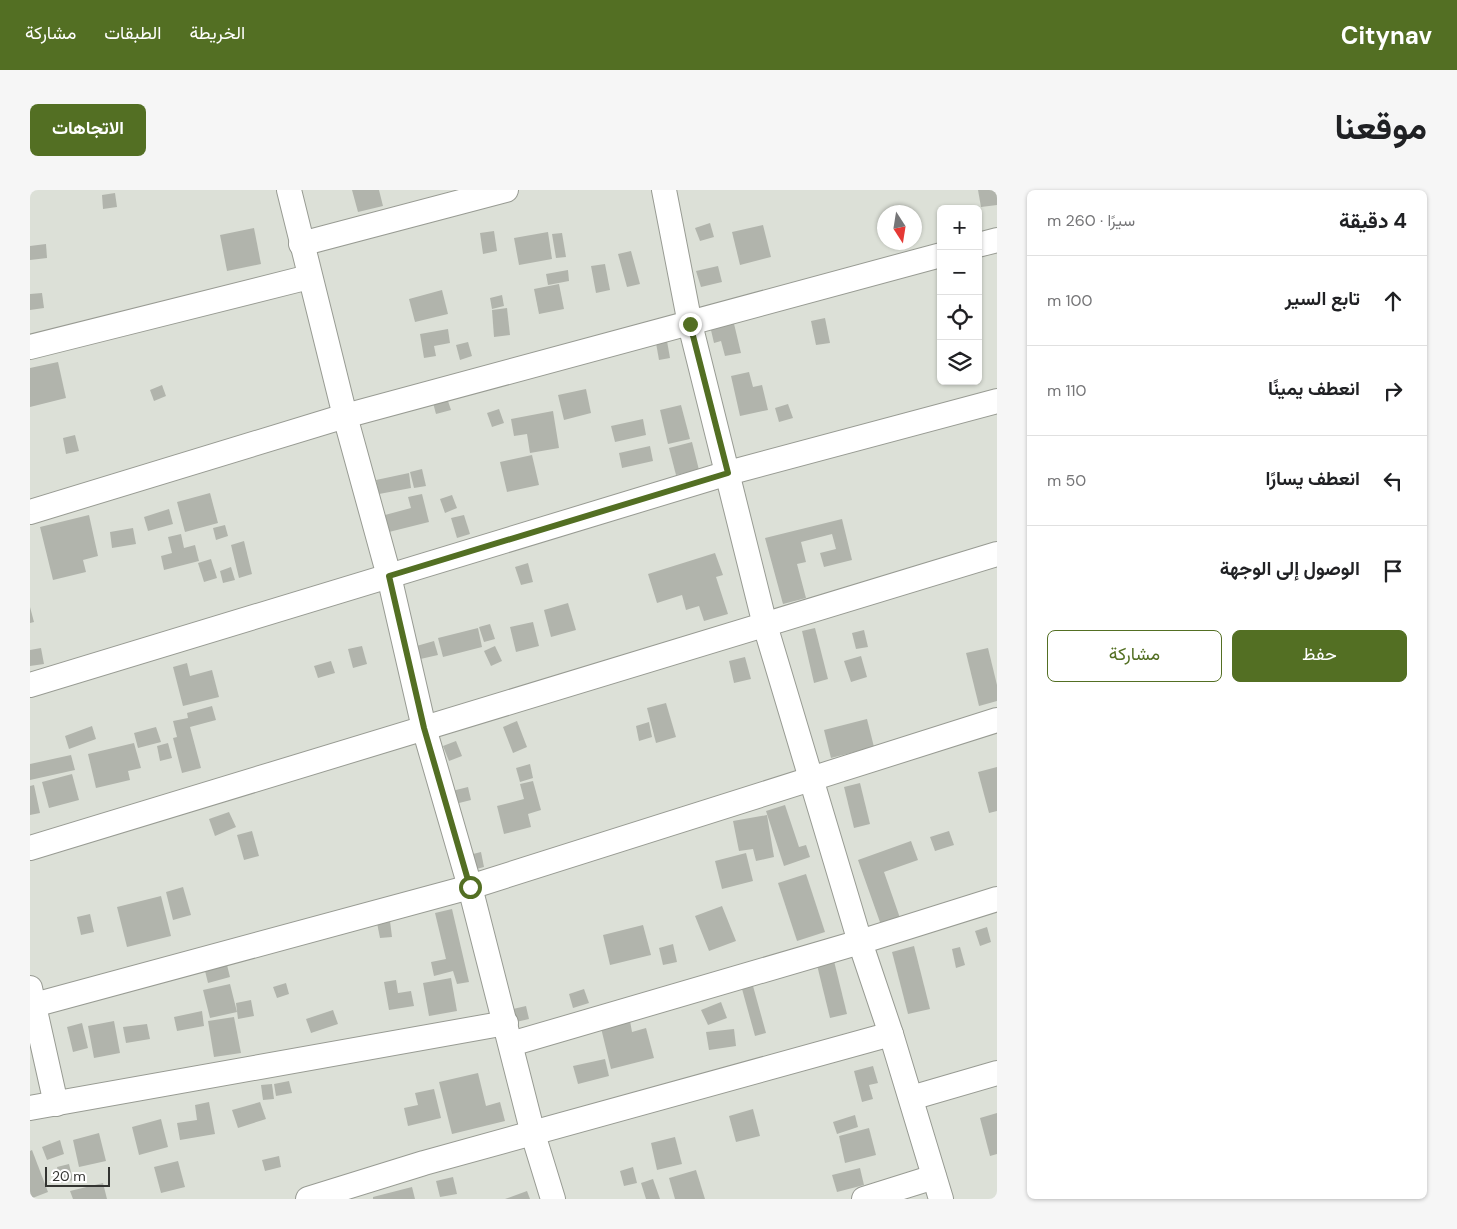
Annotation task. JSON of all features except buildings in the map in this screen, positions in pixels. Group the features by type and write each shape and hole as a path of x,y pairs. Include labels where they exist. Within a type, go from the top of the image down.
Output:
{"street":[{"path":"289,190 309,278 389,576 424,728 470,887 533,1134 553,1199"},
{"path":"301,244 506,190"},
{"path":"664,190 690,324 765,625 860,942 912,1098 942,1199"},
{"path":"982,244 997,240"},
{"path":"30,512 345,416 937,257"},
{"path":"30,347 309,278"},
{"path":"30,685 728,473 997,401"},
{"path":"30,848 997,554"},
{"path":"56,1104 32,997 470,887 997,720"},
{"path":"30,1108 508,1033 860,942 997,898"},
{"path":"308,1199 424,1163 891,1034"},
{"path":"912,1098 997,1073"},
{"path":"864,1199 934,1177"}],"route":[{"path":"470,887 424,728 389,576 728,473 690,324"}]}
